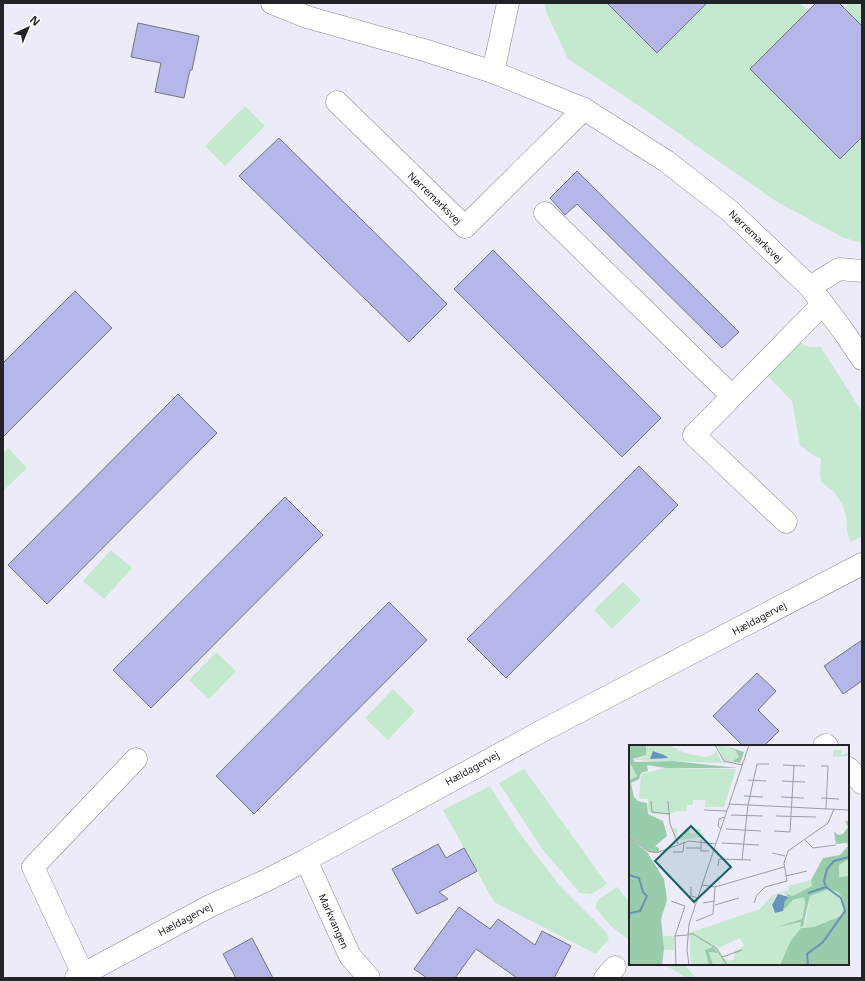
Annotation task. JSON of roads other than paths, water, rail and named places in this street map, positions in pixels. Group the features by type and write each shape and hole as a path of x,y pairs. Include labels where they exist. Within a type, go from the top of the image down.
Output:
{"street":[{"name":"Nørremarksvej","path":"272,3 307,17 424,50 493,72 584,109 666,161 725,206 816,295 862,359"},
{"path":"493,72 508,3"},
{"name":"Nørremarksvej","path":"337,102 465,227 584,109"},
{"path":"544,214 732,396"},
{"path":"786,522 694,435 732,396 816,295 840,269 862,271"},
{"name":"Hældagervej","path":"136,759 33,868 80,976 210,906 265,881 306,860 542,731 862,564"},
{"path":"849,769 862,783"},
{"name":"Markvangen","path":"306,860 350,956 369,978"}]}
